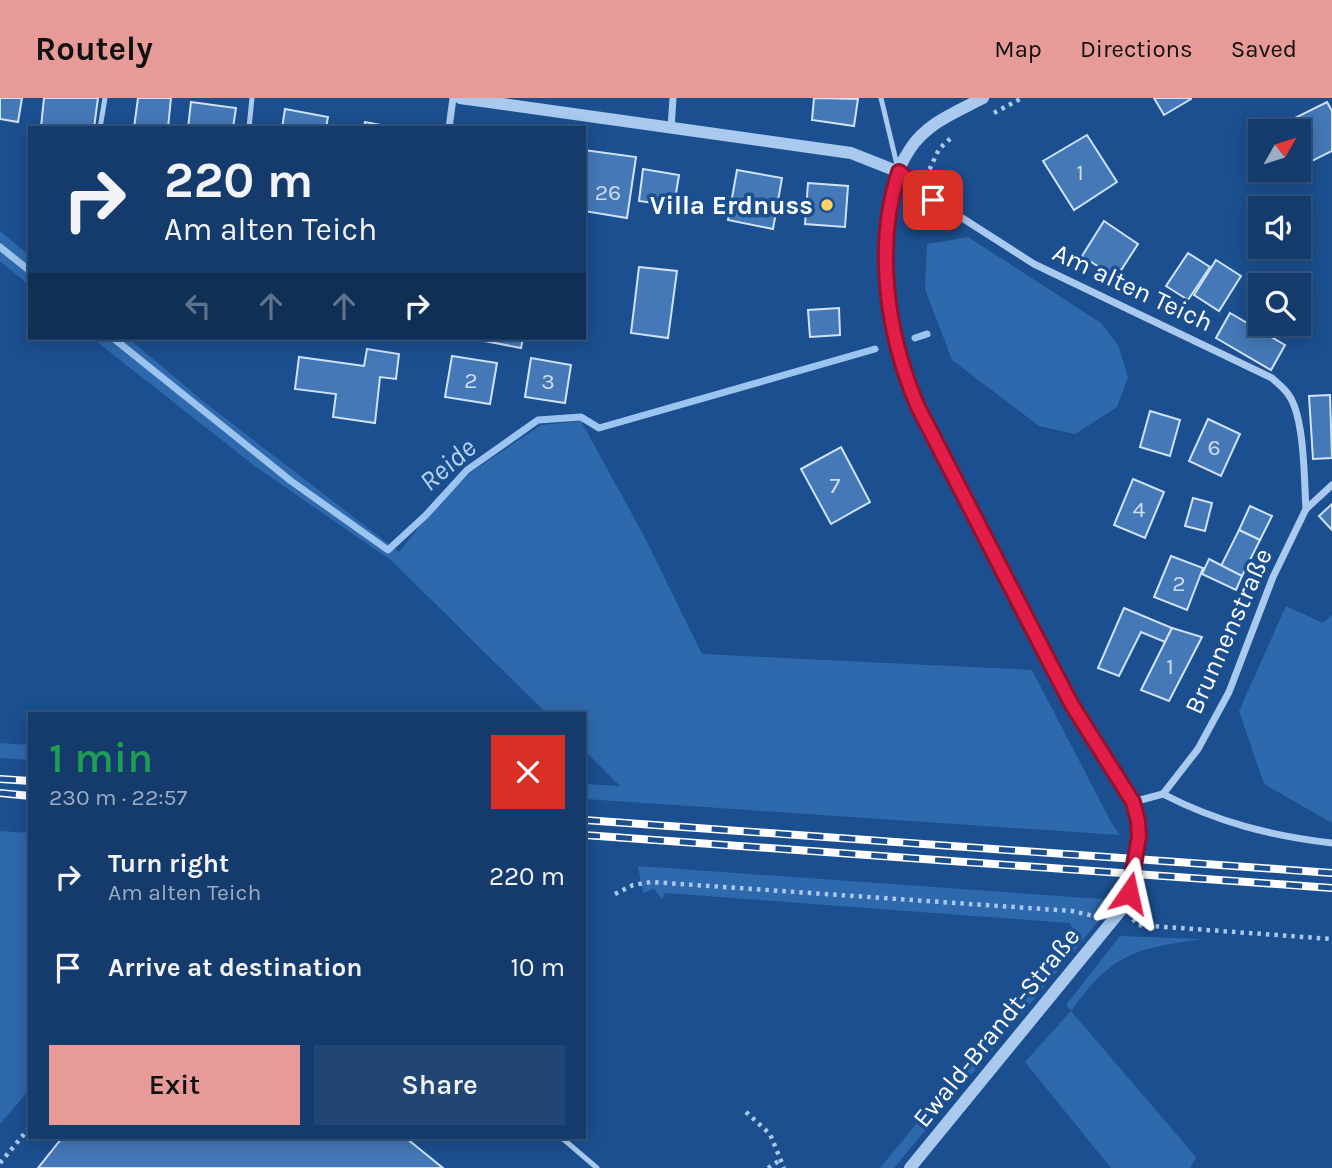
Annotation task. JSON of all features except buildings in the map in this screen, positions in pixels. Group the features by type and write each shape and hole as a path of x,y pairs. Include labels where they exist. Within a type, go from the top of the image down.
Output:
{"street":[{"path":"449,126 453,98"},
{"path":"460,98 850,153 899,172"},
{"path":"671,128 673,98"},
{"name":"Ewald-Brandt-Straße","path":"910,1168 1122,909 1129,893 1139,837 1133,802 1072,705 906,380 892,323 888,286 888,211 899,172 909,149 925,132 940,120 983,98"},
{"name":"Am alten Teich","path":"899,172 920,191 1034,264 1272,378 1290,395 1297,416 1303,451 1306,509"},
{"name":"Brunnenstraße","path":"1163,794 1198,749 1229,692 1273,578 1306,509 1332,485"},
{"path":"1133,802 1163,794 1217,819 1291,839 1332,843"}],"lane":[{"path":"100,126 105,98"},
{"path":"249,126 252,98"},
{"path":"881,98 899,172"},
{"path":"563,1139 597,1168"}],"path":[{"path":"988,116 1022,98"},
{"path":"920,191 939,149 955,134"},
{"path":"615,894 633,885 651,881 1072,911 1111,923"},
{"path":"1122,909 1138,925 1332,939"},
{"path":"746,1112 770,1134 784,1168"},
{"path":"0,1163 28,1129"},
{"path":"768,1168 780,1160"}],"shaded area":[{"path":"0,231 28,254 28,284 0,261"},
{"path":"968,237 1101,323 1118,345 1128,377 1117,407 1075,434 1039,426 952,360 925,289 927,244"},
{"path":"95,340 130,340 204,402 399,552 431,512 470,473 541,425 581,421 645,538 702,654 1032,670 1120,835 586,799 586,784 620,786 586,752 586,712 545,712 392,561 256,467"},
{"path":"1286,606 1323,623 1332,615 1332,823 1264,784 1239,711"},
{"path":"0,743 28,745 28,760 0,758"},
{"path":"0,831 28,833 28,1091 0,1124"},
{"path":"638,866 1116,900 894,1168 880,1168 1074,932 1070,923 665,893 662,899 654,889 643,893"},
{"path":"1120,936 1203,939 1159,946 1127,957 1100,976 1071,1011 1066,1005"},
{"path":"1071,1011 1196,1157 1190,1168 1111,1168 1025,1062"}],"waterway":[{"name":"Reide","path":"0,247 28,269"},
{"name":"Reide","path":"915,338 927,334"},
{"name":"Reide","path":"115,340 291,481 388,550 426,515 467,470 538,420 581,417 599,428 875,349"}],"railway":[{"path":"0,779 28,781"},
{"path":"0,793 28,796"},
{"path":"586,820 1332,873"},
{"path":"586,835 1332,888"}],"place":[{"name":"Villa Erdnuss","path":"827,205"}],"route":[{"path":"933,200 899,172 888,211 888,286 892,323 906,380 1072,705 1133,802 1139,837 1129,893"}]}
